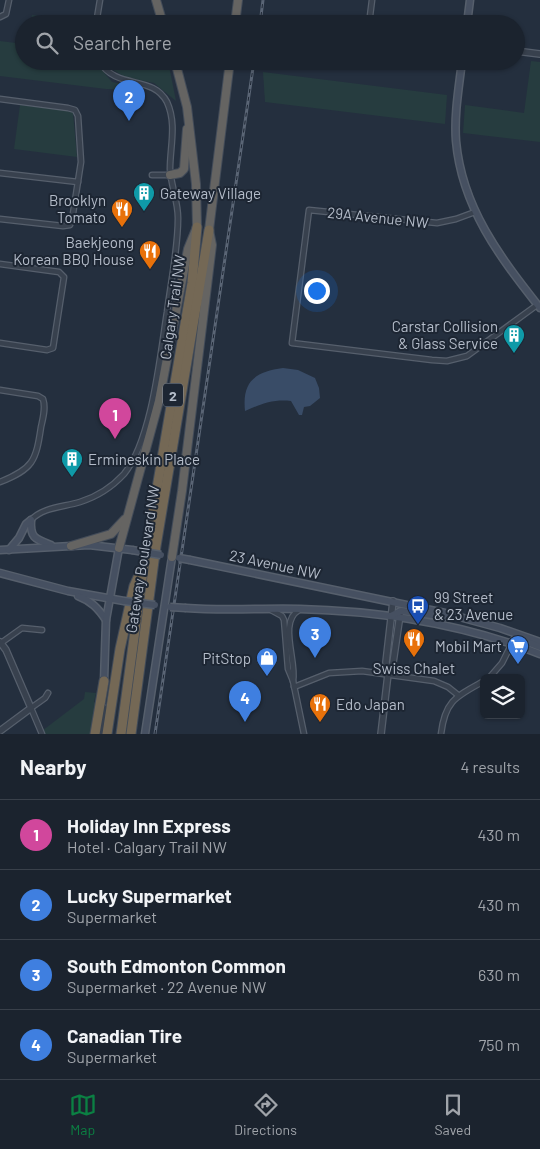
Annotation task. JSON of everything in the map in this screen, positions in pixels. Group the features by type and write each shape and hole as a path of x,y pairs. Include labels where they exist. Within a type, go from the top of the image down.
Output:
{"highway":[{"path":"156,0 160,15"},
{"path":"236,15 238,0"},
{"name":"Calgary Trail NW","path":"121,734 144,564 192,283 197,226 196,174 189,117 177,70"},
{"name":"Gateway Boulevard NW","path":"131,734 150,587 209,230 229,70"},
{"path":"170,175 180,173 184,168 189,117"},
{"path":"120,548 157,409 188,249 197,226"},
{"path":"175,557 212,245 209,230"},
{"path":"71,546 111,534 128,516"},
{"path":"107,734 122,641 134,586 144,564"},
{"path":"95,734 104,681"}],"main road":[{"path":"468,15 470,0"},
{"path":"461,70 457,104 456,140 463,183 475,212 499,254 539,306"},
{"path":"31,520 31,532 35,539 54,547"},
{"path":"9,550 19,538 26,524 31,520"},
{"name":"23 Avenue NW","path":"0,550 97,545 175,557 402,603 481,622 540,642"},
{"path":"104,681 106,620 120,548"},
{"path":"145,734 175,557"},
{"path":"0,573 68,591 155,605 186,608 300,609 391,616 400,614 481,622"},
{"path":"68,591 94,604 99,608 106,620"},
{"path":"400,614 512,643 540,654"},
{"path":"512,643 518,639 540,647"}],"street":[{"path":"2,16 7,12 9,0"},
{"path":"98,15 100,0"},
{"path":"371,15 372,0"},
{"path":"525,52 540,54"},
{"name":"Calgary Trail NW","path":"31,520 39,513 85,500 109,488 128,469 140,446 157,376 175,251 178,215 170,175 173,132 171,116 165,99 157,91 146,85 124,81 113,76 107,70"},
{"path":"0,99 75,110 78,116 81,162 70,225 64,226 0,219"},
{"path":"0,173 78,182"},
{"path":"152,175 170,175"},
{"name":"29A Avenue NW","path":"475,212 456,220 437,223 309,210 292,343 454,361 474,353 539,306"},
{"path":"0,264 59,272 63,274 64,279 54,345 51,349 0,344"},
{"path":"0,390 36,395 43,399 44,408 38,449 34,459 21,473 0,482"},
{"path":"381,734 388,674 386,662 393,601"},
{"path":"388,674 393,663 402,603"},
{"path":"266,608 280,614 283,618 286,658 304,734"},
{"path":"293,684 290,620 292,614 300,609"},
{"path":"42,630 22,628 1,643 6,650 42,734"},
{"path":"492,674 502,663 512,643"},
{"path":"293,684 334,672 354,671 434,681 448,686 458,695"},
{"path":"100,734 105,700 104,681"},
{"path":"440,734 446,713 458,695 480,683"},
{"path":"0,731 44,700 48,693"}],"green space":[{"path":"0,41 15,43 15,70 102,70 112,82 143,88 141,90 106,89 0,76"},
{"path":"531,61 540,62 540,142 463,133 465,105 524,113"},
{"path":"113,70 170,70 176,101 154,83 125,77"},
{"path":"263,72 447,95 445,124 265,102"},
{"path":"20,105 70,111 73,113 77,157 14,149"},
{"path":"85,692 96,693 94,702 97,704 92,734 38,734 84,699"}],"water":[{"path":"283,368 298,370 315,378 320,398 310,406 304,407 302,415 299,415 291,401 267,403 245,411 246,392 252,380 265,372"}],"railway":[{"path":"261,15 263,0"},
{"path":"155,734 253,70"}],"place":[{"name":"Lucky Supermarket","path":"129,121"},
{"name":"Gateway Village","path":"144,212"},
{"name":"Brooklyn Tomato","path":"122,228"},
{"name":"Baekjeong Korean BBQ House","path":"150,270"},
{"name":"Carstar Collision & Glass Service","path":"514,354"},
{"name":"Holiday Inn Express","path":"115,439"},
{"name":"Ermineskin Place","path":"72,478"},
{"name":"99 Street & 23 Avenue","path":"418,625"},
{"name":"South Edmonton Common","path":"315,658"},
{"name":"Swiss Chalet","path":"414,658"},
{"name":"Mobil Mart","path":"518,665"},
{"name":"PitStop","path":"267,677"},
{"name":"Canadian Tire","path":"245,722"},
{"name":"Edo Japan","path":"320,723"}]}
